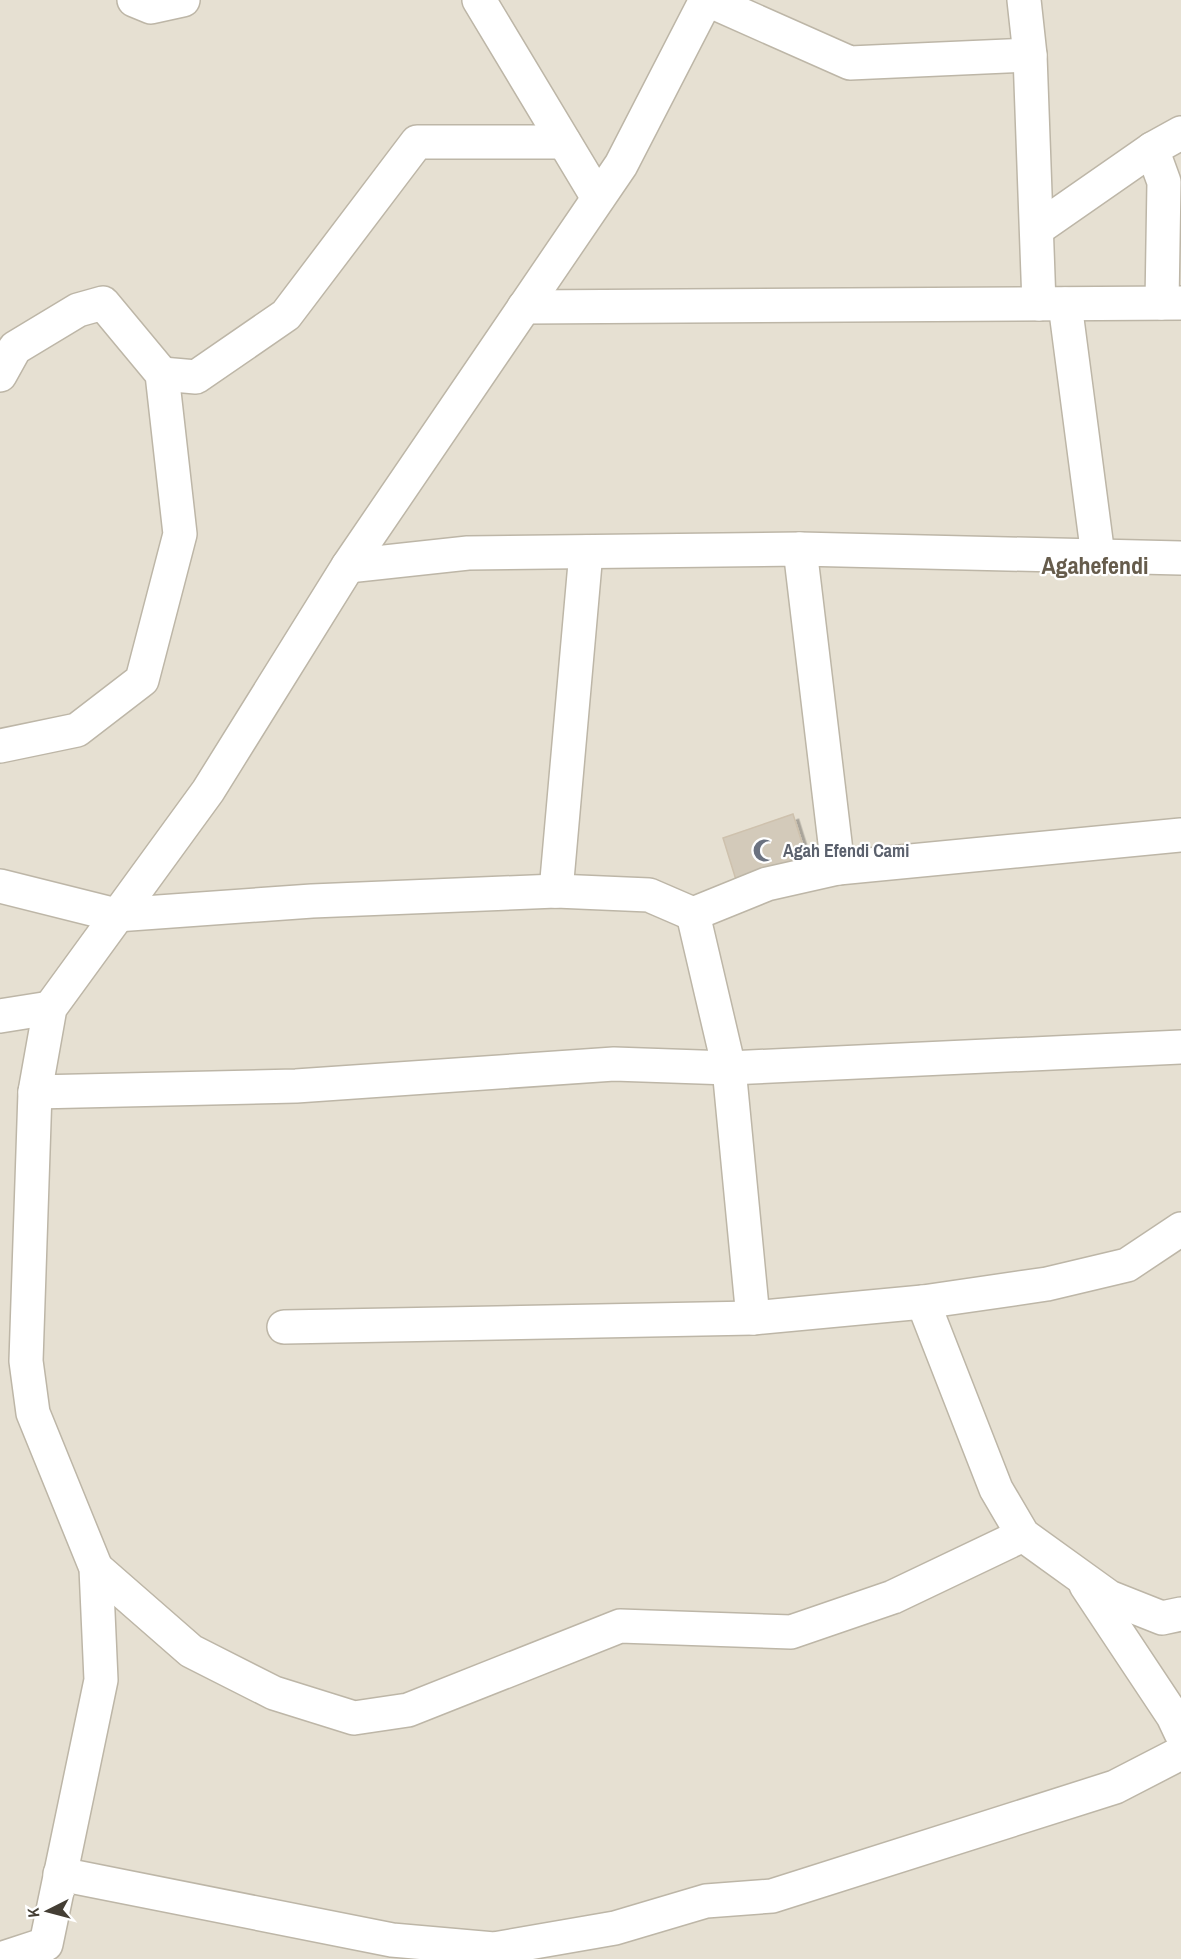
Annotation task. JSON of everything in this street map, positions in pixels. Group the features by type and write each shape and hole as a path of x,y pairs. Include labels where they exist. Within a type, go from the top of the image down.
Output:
{"street":[{"path":"134,0 151,8 183,0"},
{"path":"479,0 598,198"},
{"path":"0,1959 43,1952 101,1680 96,1568 33,1413 26,1361 35,1092 50,1008 208,791 348,566 621,165 707,0 850,63 1030,55"},
{"path":"1024,0 1030,55 1036,229 1098,556"},
{"path":"1036,229 1152,149 1181,133"},
{"path":"162,374 196,377 286,315 417,142 564,142"},
{"path":"524,307 1171,303 1164,182 1152,149"},
{"path":"0,746 76,730 142,680 180,534 162,374 102,303 78,310 5,353"},
{"path":"348,566 468,553 800,549 1181,558"},
{"path":"800,549 838,868"},
{"path":"556,891 586,552"},
{"path":"0,886 116,915 312,901 556,891 649,895 693,914 767,884 838,868 1181,835"},
{"path":"693,914 729,1068 753,1318"},
{"path":"0,1016 50,1008"},
{"path":"35,1092 296,1086 614,1064 729,1068 1181,1047"},
{"path":"284,1327 753,1318 923,1302 1047,1284 1127,1265 1181,1229"},
{"path":"923,1302 996,1489 1023,1535 1109,1597 1162,1618 1181,1614"},
{"path":"96,1568 190,1651 274,1693 354,1718 408,1710 620,1626 790,1632 893,1597 1023,1535"},
{"path":"1080,1576 1173,1716 1181,1733"},
{"path":"60,1874 392,1940 494,1949 615,1928 706,1901 772,1896 1115,1787 1181,1753"}],"shaded area":[{"path":"0,0 1181,0 1181,1959 0,1959"}],"building":[{"name":"Agah Efendi Cami","path":"793,814 808,862 737,883 723,838"}],"place":[{"name":"Agah Efendi Cami","path":"765,850"}],"district":[{"name":"Agahefendi","path":"1095,565"}]}
